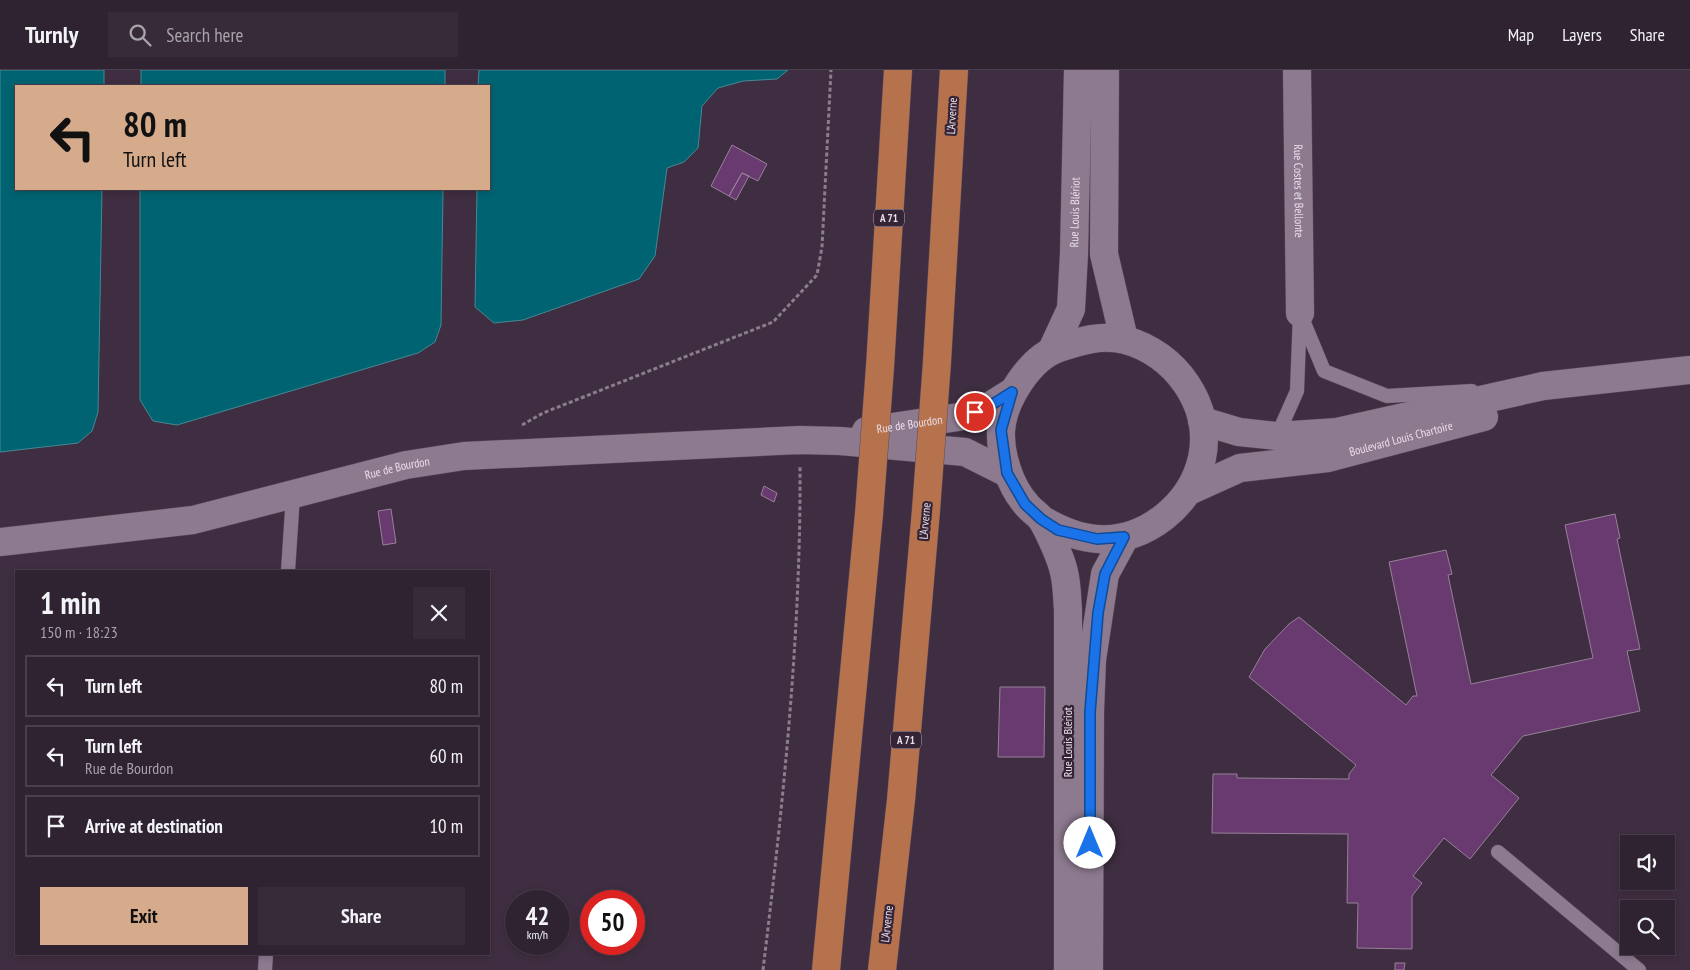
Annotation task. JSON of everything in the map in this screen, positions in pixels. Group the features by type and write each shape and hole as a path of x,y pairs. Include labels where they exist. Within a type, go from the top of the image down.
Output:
{"highway":[{"name":"A 71","path":"826,970 869,514 898,70"},
{"name":"L'Arverne","path":"882,970 901,800 926,510 937,362 954,70"}],"main road":[{"name":"Rue Louis Blériot","path":"1052,350 1071,309 1078,70"},
{"name":"Rue Costes et Bellonte","path":"1297,70 1300,313"},
{"path":"1107,77 1104,254 1124,339"},
{"path":"1088,338 1124,339 1148,348 1174,367 1194,396 1202,421 1202,457 1189,491 1173,510 1144,530 1124,537 1097,539 1058,530 1041,519 1025,504 1007,473 1001,430 1012,392 1025,372 1052,350 1088,338"},
{"name":"Boulevard Louis Chartoire","path":"1202,421 1238,432 1277,436 1337,432 1543,386 1614,380 1690,370"},
{"name":"Boulevard Louis Chartoire","path":"1189,491 1240,468 1328,458 1433,431 1614,380"},
{"name":"Rue de Bourdon","path":"800,440 965,416 985,409 1012,392"},
{"name":"Rue de Bourdon","path":"0,542 193,520 406,465 464,456 800,440 857,442 965,452 1007,473"},
{"name":"Rue Louis Blériot","path":"1041,519 1064,572 1068,610 1068,970"},
{"name":"Rue Louis Blériot","path":"1088,970 1092,660 1105,574 1124,537"}],"lane":[{"path":"1300,313 1324,371 1387,396 1543,386"},
{"path":"1277,436 1297,391 1300,313"},
{"path":"288,570 293,495"},
{"path":"1498,852 1639,970"},
{"path":"265,970 266,955"}],"path":[{"path":"519,426 543,413 773,322 817,275 822,247 831,70"},
{"path":"763,970 782,812 801,536 800,440"}],"water":[{"path":"0,70 104,70 104,85 15,85 15,190 102,190 98,412 92,431 78,443 0,452"},
{"path":"141,70 445,70 445,85 141,85"},
{"path":"479,70 788,70 777,79 743,81 718,88 702,106 698,148 684,162 667,168 655,256 639,279 523,320 494,323 475,307 477,190 490,190 490,85 478,85"},
{"path":"140,190 443,190 441,325 435,342 418,353 177,425 153,421 140,400"}],"building":[{"path":"732,145 767,164 758,181 742,173 729,196 711,186"},
{"path":"742,173 749,176 736,200 729,196"},
{"path":"764,486 777,493 774,502 761,495"},
{"path":"391,509 396,543 383,545 378,511"},
{"path":"1615,514 1620,538 1617,539 1640,649 1627,651 1640,711 1523,736 1491,775 1519,798 1470,859 1444,838 1413,876 1422,883 1412,896 1412,949 1357,948 1358,903 1347,903 1348,834 1212,833 1213,774 1237,774 1237,778 1349,779 1349,774 1356,765 1249,677 1265,649 1289,624 1299,617 1406,705 1413,696 1417,696 1389,562 1446,550 1452,574 1448,575 1471,684 1593,658 1565,525"},
{"path":"1000,687 1045,687 1044,757 998,757"},
{"path":"1395,963 1405,963 1404,970 1395,970"}],"route":[{"path":"975,412 985,409 1012,392 1001,430 1007,473 1025,504 1041,519 1058,530 1097,539 1124,537 1105,574 1092,660 1090,843"}]}
